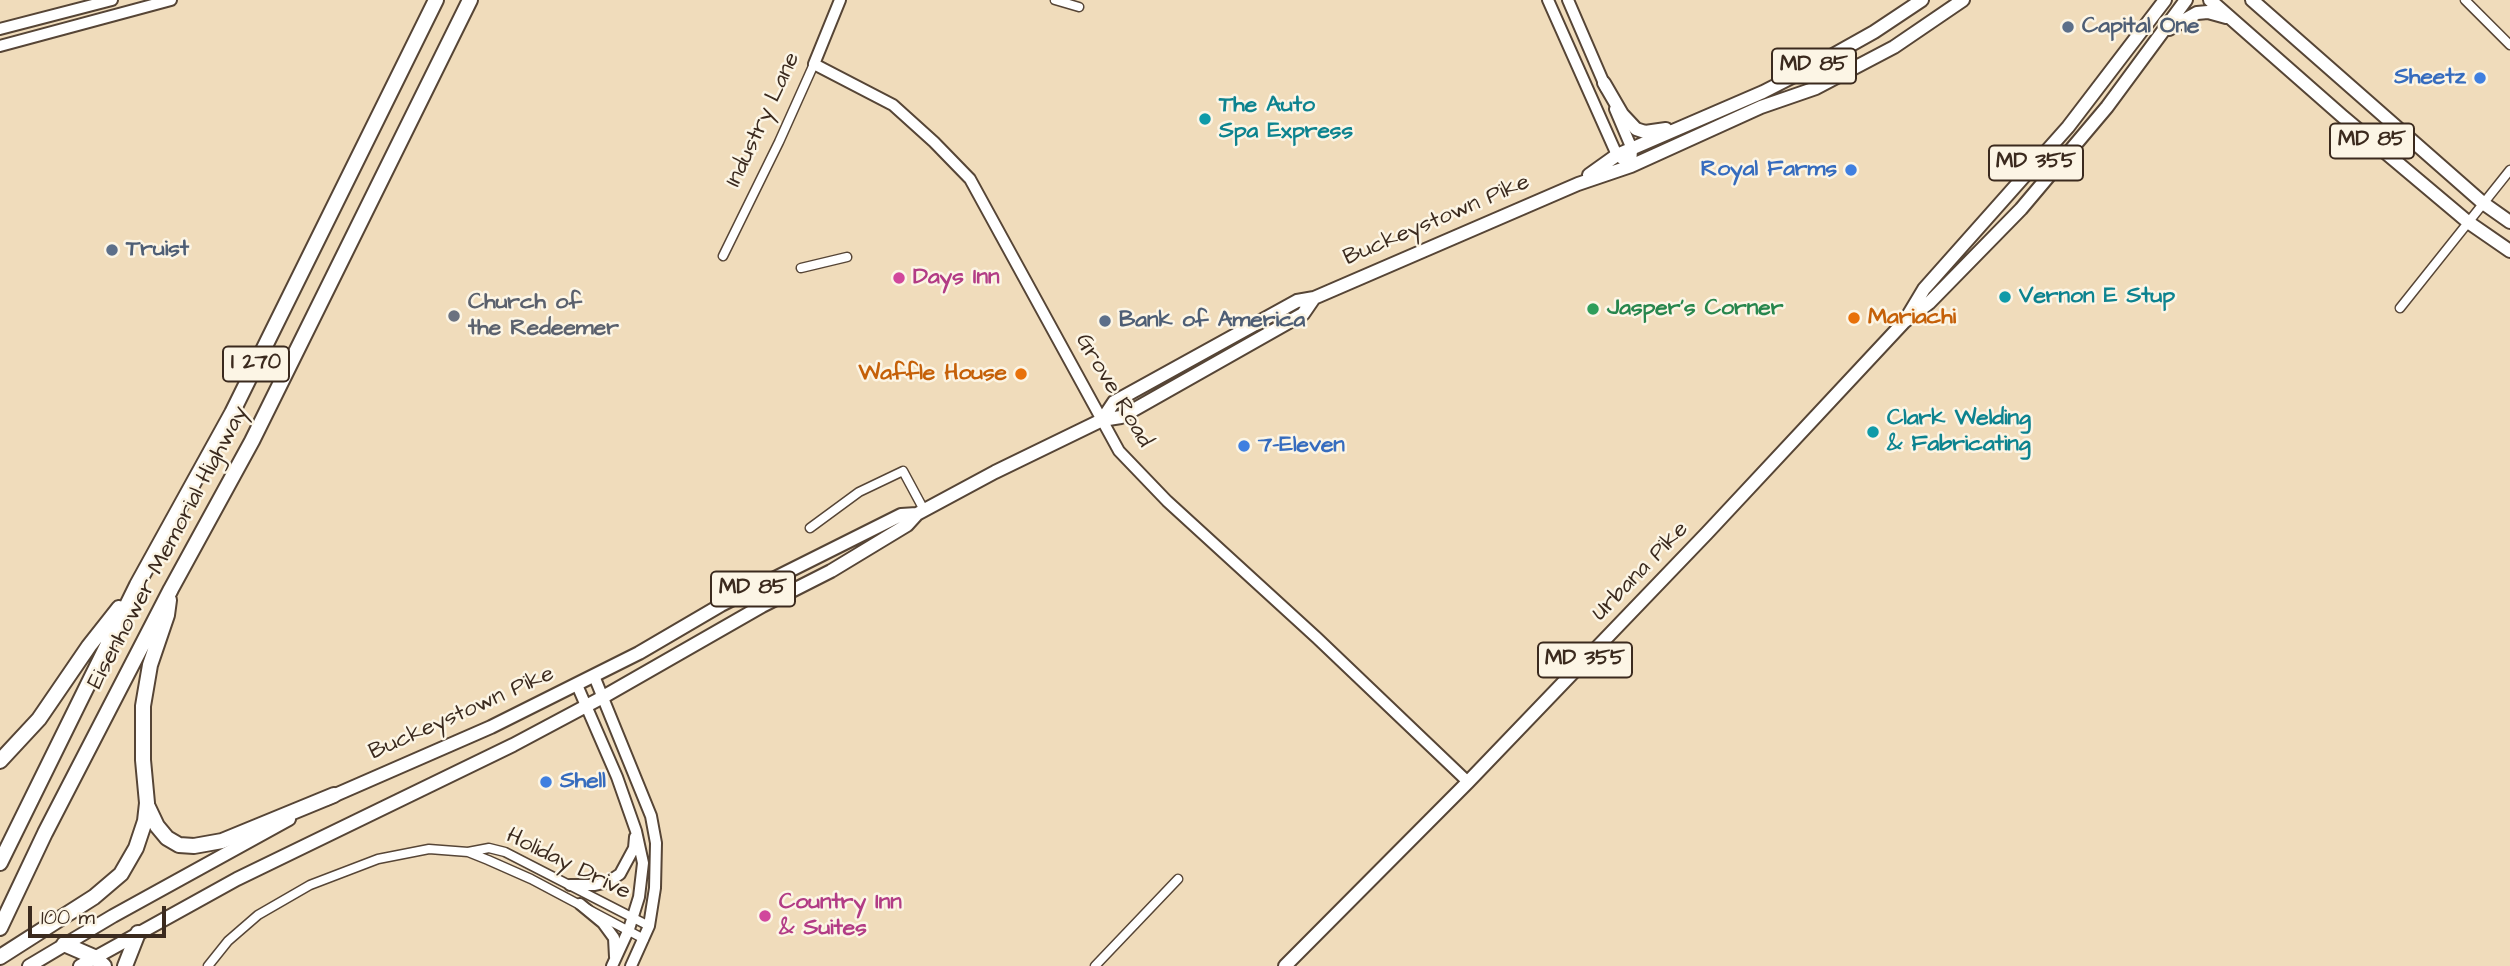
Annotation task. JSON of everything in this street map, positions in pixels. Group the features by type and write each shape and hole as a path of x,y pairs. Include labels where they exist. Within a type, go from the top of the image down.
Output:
{"highway":[{"name":"Eisenhower Memorial Highway","path":"0,863 137,585 232,413 436,0"},
{"name":"Eisenhower Memorial Highway","path":"0,928 45,833 171,589 252,442 470,0"},
{"path":"0,761 39,719 89,646 137,585"},
{"path":"0,957 94,897 121,874 136,848 145,821 147,803 143,760 143,706 150,665 167,615 171,589"},
{"path":"147,803 157,826 167,838 179,845 194,846 222,841 334,795"},
{"path":"125,966 138,933"},
{"path":"64,944 99,962"}],"main road":[{"path":"0,29 112,0"},
{"path":"0,46 171,0"},
{"name":"Industry Lane","path":"814,64 840,0"},
{"path":"1548,0 1617,155 1631,166"},
{"path":"1568,0 1632,149 1631,166"},
{"name":"Buckeystown Pike","path":"1578,184 1617,155 1808,69 1874,32 1922,0"},
{"name":"Buckeystown Pike","path":"80,966 99,962 138,933 260,867 513,745 603,697 762,606 831,571 907,525 920,512 1102,420 1121,417 1303,314 1314,298 1578,184 1631,166 1761,107 1816,88 1894,47 1963,0"},
{"path":"2154,15 2159,0"},
{"name":"Urbana Pike","path":"1904,322 1924,289 2068,127 2165,0"},
{"name":"Urbana Pike","path":"1285,966 1468,782 1707,533 1904,322 1929,303 2021,209 2107,107 2186,0"},
{"name":"MD 85","path":"2210,0 2468,222 2510,251"},
{"name":"MD 85","path":"2252,0 2483,203 2510,222"},
{"path":"2158,37 2197,13 2216,13 2238,24"},
{"name":"Grove Road","path":"814,64 893,104 970,180 1119,451 1162,495 1468,782"},
{"path":"1604,83 1622,114 1636,129 1655,132 1700,119"},
{"name":"Buckeystown Pike","path":"29,966 334,795 491,727 639,653 732,600 901,514 920,512"},
{"path":"594,676 651,816 656,855 655,888 649,926 631,966"},
{"path":"577,685 617,777 636,831 643,863 639,897 631,924 613,964"},
{"path":"570,885 595,885 608,882 620,874 634,849 636,831"},
{"path":"580,904 603,923 614,938 613,964"}],"street":[{"path":"1055,0 1079,7"},
{"path":"2465,0 2510,45"},
{"name":"Industry Lane","path":"723,256 814,64"},
{"path":"2400,308 2510,170"},
{"path":"801,268 847,257"},
{"path":"810,528 859,492 903,471 920,512"},
{"name":"Holiday Drive","path":"208,966 229,941 258,915 310,885 378,859 411,851 445,848 468,852 580,904 631,924 649,926"},
{"name":"Holiday Drive","path":"468,852 489,848 505,852 570,885 631,924 644,939"},
{"path":"1095,966 1178,878"}],"place":[{"name":"Capital One","path":"2068,27"},
{"name":"Sheetz","path":"2480,78"},
{"name":"The Auto Spa Express","path":"1205,119"},
{"name":"Royal Farms","path":"1851,170"},
{"name":"Truist","path":"112,250"},
{"name":"Days Inn","path":"899,278"},
{"name":"Vernon E Stup","path":"2005,297"},
{"name":"Jasper's Corner","path":"1593,309"},
{"name":"Church of the Redeemer","path":"454,316"},
{"name":"Mariachi","path":"1854,318"},
{"name":"Bank of America","path":"1105,321"},
{"name":"Waffle House","path":"1021,374"},
{"name":"Clark Welding & Fabricating","path":"1873,432"},
{"name":"7-Eleven","path":"1244,446"},
{"name":"Shell","path":"546,782"},
{"name":"Country Inn & Suites","path":"765,916"}]}
